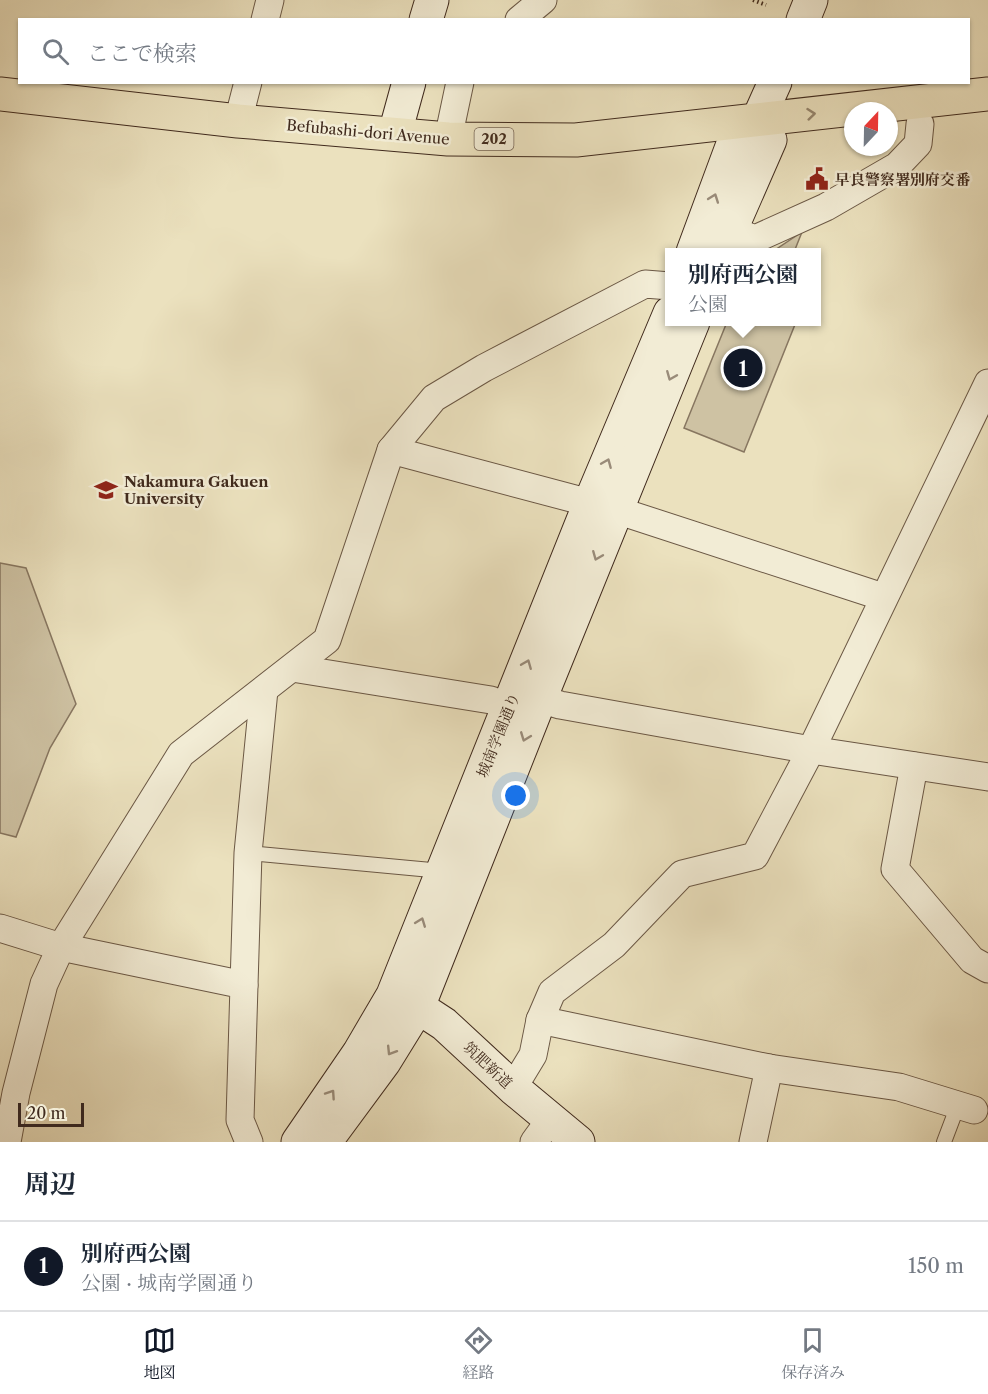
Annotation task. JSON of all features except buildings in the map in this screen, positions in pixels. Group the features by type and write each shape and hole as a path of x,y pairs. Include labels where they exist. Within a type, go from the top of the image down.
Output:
{"highway":[{"name":"Befubashi-dori Avenue","path":"0,94 238,121 448,139 576,140 764,130 844,131"},
{"name":"Befubashi-dori Avenue","path":"0,114 445,156 576,156 733,144 764,130 988,94"},
{"path":"905,126 988,117"}],"street":[{"path":"266,18 270,0"},
{"path":"427,18 432,0"},
{"path":"521,18 543,0"},
{"path":"804,18 811,0"},
{"path":"238,121 247,84"},
{"path":"395,133 408,84"},
{"path":"448,139 460,84"},
{"path":"775,84 764,130 726,241 755,239 826,207 897,166 918,144 905,126"},
{"path":"694,248 733,144"},
{"path":"7,1142 16,1093 44,984 61,947 181,754 327,640 391,450 434,398 484,368 645,285 665,286"},
{"name":"城南学園通り","path":"325,1142 384,1062 406,1001 603,507 665,325"},
{"name":"城南学園通り","path":"603,507 691,326"},
{"path":"513,1088 532,1055 540,1020 552,992 614,945 682,874 755,856 811,750 883,597 979,420 988,383"},
{"path":"391,450 603,507 883,597"},
{"path":"292,668 491,700 560,705 811,750 988,777"},
{"path":"249,1142 240,1120 244,985 249,853 264,690"},
{"name":"城南学園通り","path":"298,1142 359,1053 406,1001 441,871 524,704"},
{"path":"914,766 895,869 972,960 988,969"},
{"path":"0,928 61,947 244,985"},
{"name":"筑肥新道","path":"406,1001 444,1024 513,1088 542,1131 578,1142"},
{"path":"540,1020 769,1068 899,1087 966,1107"},
{"path":"753,1142 769,1068"}],"lane":[{"path":"249,853 441,871"},
{"path":"944,1142 966,1107"}],"path":[{"path":"753,0 766,6"}],"shaded area":[{"path":"802,232 796,248 778,248"},
{"path":"725,326 794,326 744,452 684,428"},
{"path":"0,563 26,568 76,704 50,748 16,837 0,833"}],"place":[{"name":"早良警察署別府交番","path":"817,179"},
{"name":"別府西公園","path":"743,368"},
{"name":"Nakamura Gakuen University","path":"106,490"}]}
